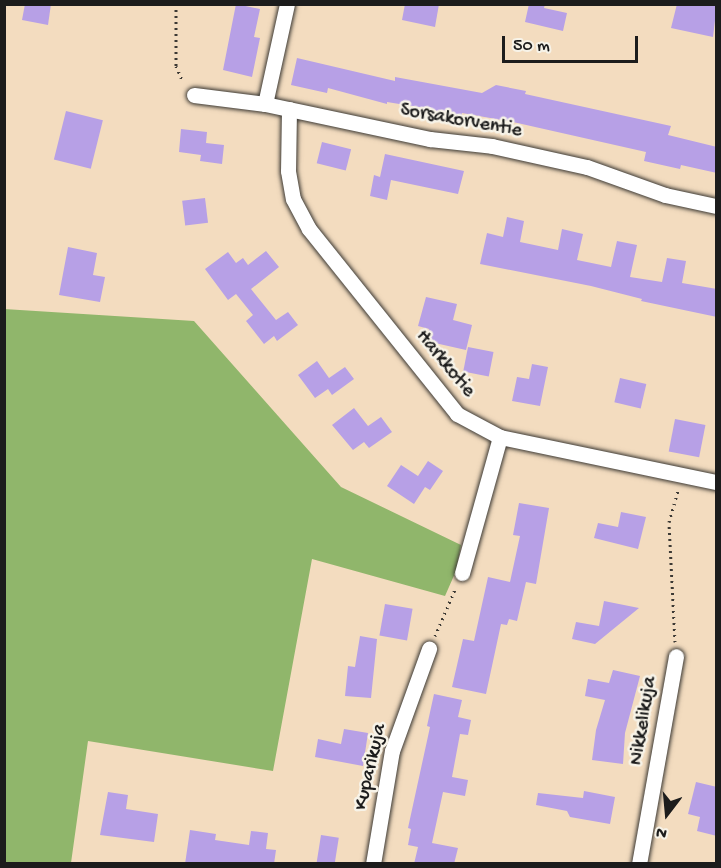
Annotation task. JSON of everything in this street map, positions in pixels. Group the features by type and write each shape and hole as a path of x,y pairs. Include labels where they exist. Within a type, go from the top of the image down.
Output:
{"street":[{"path":"265,104 287,4"},
{"name":"Sorsakorventie","path":"194,95 265,104 430,139 492,146 587,167 665,195 717,206"},
{"name":"Harkkotie","path":"289,109 290,180 293,199 309,229 457,414 500,437 717,482"},
{"path":"462,573 500,437"},
{"name":"Kuparikuja","path":"373,864 392,750 429,649"},
{"name":"Nikkelikuja","path":"639,864 676,656"}],"path":[{"path":"176,4 176,66 194,95"},
{"path":"676,656 669,522 682,475"},
{"path":"429,649 462,573"}],"green space":[{"path":"4,309 194,321 341,487 461,545 456,571 445,596 312,559 273,771 88,741 71,863 5,863"}],"building":[{"path":"25,4 51,4 48,25 22,20"},
{"path":"236,4 260,9 254,37 260,38 252,77 223,70"},
{"path":"405,4 439,4 435,27 402,20"},
{"path":"529,4 545,4 544,8 567,13 563,31 525,22"},
{"path":"677,4 717,4 713,37 671,28"},
{"path":"297,58 395,81 395,77 482,93 496,85 526,91 525,94 671,126 668,135 717,147 717,173 681,165 680,169 644,161 646,152 513,122 462,113 461,121 423,114 424,108 387,102 387,104 328,88 327,93 291,85"},
{"path":"66,111 103,120 91,169 54,160"},
{"path":"181,129 207,132 206,143 224,145 222,164 200,161 201,155 179,152"},
{"path":"322,142 351,149 346,171 317,163"},
{"path":"385,154 464,171 458,194 391,180 387,200 370,196 374,175 380,177"},
{"path":"205,198 208,223 185,226 182,201"},
{"path":"507,217 524,221 520,242 558,250 562,229 583,234 577,260 611,267 617,241 637,245 630,277 662,282 667,258 686,261 682,283 717,289 717,317 641,301 642,299 591,286 480,264 487,233 503,237"},
{"path":"68,247 97,253 93,275 105,277 100,302 59,295"},
{"path":"266,251 279,267 251,289 276,320 288,312 298,325 277,341 274,336 264,344 246,321 253,315 236,294 228,300 205,269 228,252 236,263 243,258 248,265"},
{"path":"426,297 457,304 453,320 472,325 466,350 426,341 429,329 418,326"},
{"path":"468,347 494,352 489,377 463,372"},
{"path":"317,361 329,378 345,367 354,379 332,395 328,389 315,398 298,375"},
{"path":"532,364 548,367 540,406 512,401 517,377 529,379"},
{"path":"620,378 646,384 641,408 614,402"},
{"path":"354,408 368,426 381,417 392,432 369,448 364,442 353,450 332,425"},
{"path":"675,419 705,425 699,457 669,451"},
{"path":"428,461 443,471 430,490 425,487 414,504 387,486 401,465 418,476"},
{"path":"519,503 549,508 536,584 526,582 517,621 509,619 507,625 501,624 486,694 452,687 463,639 474,641 488,577 510,582 520,536 513,535"},
{"path":"621,512 646,517 638,549 594,538 598,523 618,527"},
{"path":"604,601 639,608 595,644 572,639 576,622 599,626"},
{"path":"385,604 413,609 407,640 379,636"},
{"path":"360,636 377,639 371,698 345,696 348,666 355,667"},
{"path":"613,670 640,676 625,733 623,764 592,760 596,730 605,700 585,696 588,679 609,683"},
{"path":"434,694 462,700 458,717 471,720 468,735 460,734 452,777 468,780 465,796 443,792 432,843 458,848 454,864 414,864 418,847 408,845 411,829 408,828 430,727 427,726"},
{"path":"344,729 368,733 363,766 315,757 318,739 341,744"},
{"path":"696,782 717,787 717,836 697,831 700,817 688,814"},
{"path":"584,791 615,797 610,824 570,817 567,811 536,805 538,793 583,798"},
{"path":"108,792 128,795 126,809 158,814 154,842 100,835"},
{"path":"190,830 216,834 215,840 249,845 251,831 268,833 266,849 276,850 274,864 185,864"},
{"path":"321,835 339,838 335,864 316,864"}]}
